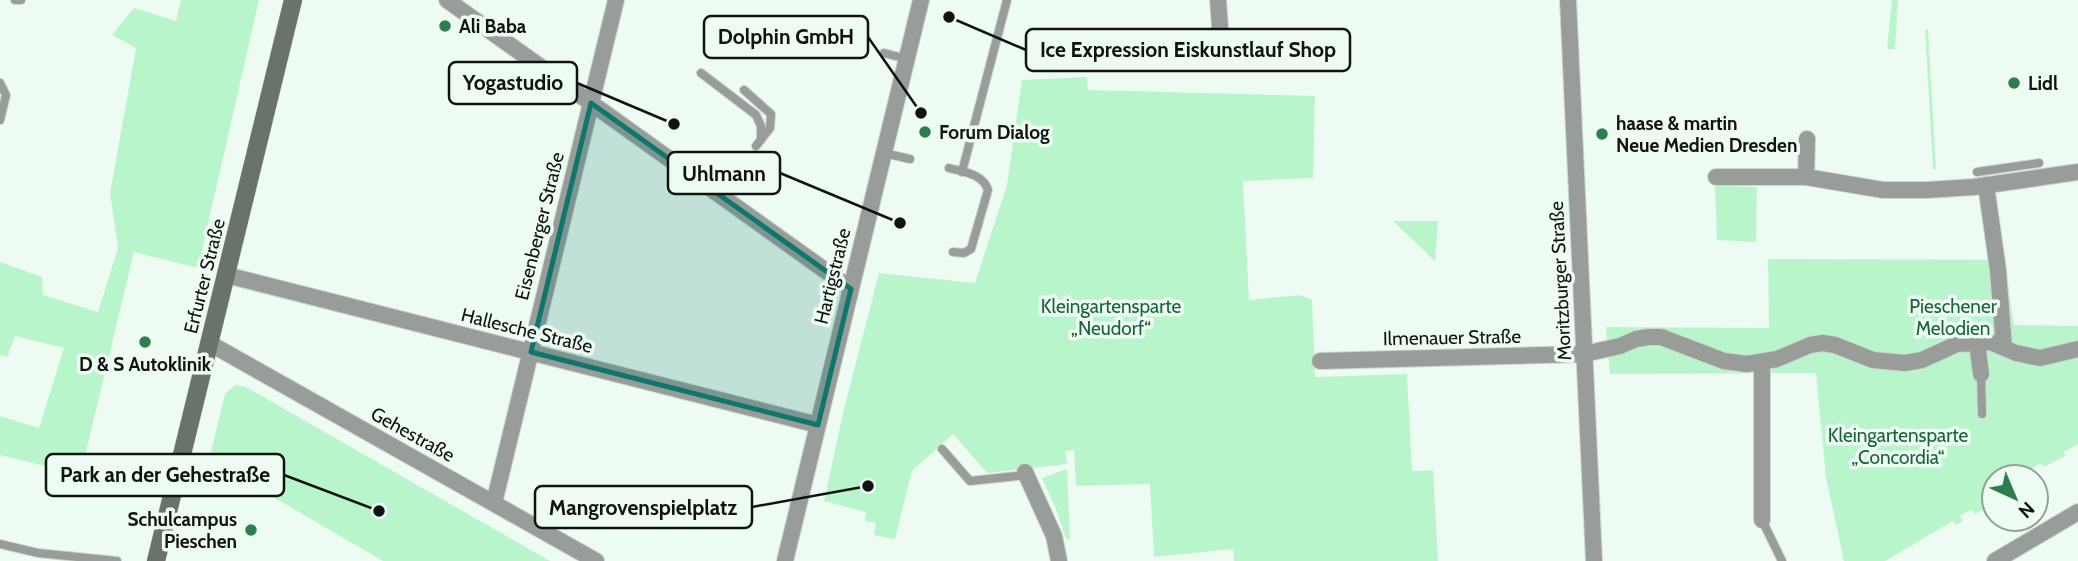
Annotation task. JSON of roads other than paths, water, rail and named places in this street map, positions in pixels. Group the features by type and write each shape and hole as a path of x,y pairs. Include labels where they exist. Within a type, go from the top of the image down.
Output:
{"street":[{"name":"Erfurter Straße","path":"156,561 293,0"},
{"path":"447,0 851,289"},
{"name":"Eisenberger Straße","path":"494,503 616,0"},
{"name":"Hartigstraße","path":"785,561 921,0"},
{"path":"1218,0 1222,55"},
{"name":"Moritzburger Straße","path":"1568,0 1594,561"},
{"path":"1806,177 1807,139"},
{"path":"1716,177 1806,177 1883,190 1950,190 1982,179 2078,172"},
{"path":"1982,179 1998,270 2004,346"},
{"name":"Hallesche Straße","path":"226,275 818,425"},
{"name":"Ilmenauer Straße","path":"1321,361 1584,354 1620,346 1636,339 1661,337 1724,361 1762,363"},
{"path":"1762,520 1766,409 1762,363 1810,345 1823,344 1835,345 1873,360 1905,363 1923,360 1957,344 1990,342 2039,358 2078,349"},
{"name":"Gehestraße","path":"209,343 596,561"},
{"path":"1977,343 1981,374"},
{"path":"1025,473 1054,536 1059,561"},
{"path":"1995,561 2078,512"}],"lane":[{"path":"15,0 21,0"},
{"path":"962,172 1007,0"},
{"path":"839,40 852,44"},
{"path":"1064,44 1110,48"},
{"path":"884,53 907,59"},
{"path":"701,73 756,115 761,125 758,143 770,128 772,114 744,90"},
{"path":"0,83 6,95 0,121"},
{"path":"884,153 910,159"},
{"path":"1982,179 2039,163"},
{"path":"949,168 981,179 988,190 971,249 964,253 953,252"},
{"path":"719,194 737,170"},
{"path":"1981,374 1982,414"},
{"path":"942,449 970,481 1025,473"},
{"path":"1762,520 1782,561"},
{"path":"0,544 38,553 117,561"}],"place":[{"name":"Ice Expression Eiskunstlauf Shop","path":"949,17"},
{"name":"Ali Baba","path":"445,26"},
{"name":"Lidl","path":"2014,83"},
{"name":"Dolphin GmbH","path":"921,113"},
{"name":"Yogastudio","path":"674,124"},
{"name":"Forum Dialog","path":"925,132"},
{"name":"haase & martin Neue Medien Dresden","path":"1602,134"},
{"name":"Uhlmann","path":"900,223"},
{"name":"D & S Autoklinik","path":"145,342"},
{"name":"Mangrovenspielplatz","path":"868,486"},
{"name":"Park an der Gehestraße","path":"379,511"},
{"name":"Schulcampus Pieschen","path":"251,530"}],"park label":[{"name":"Kleingartensparte „Neudorf“","path":"1111,317"},
{"name":"Pieschener Melodien","path":"1953,317"},
{"name":"Kleingartensparte „Concordia“","path":"1898,446"}]}
